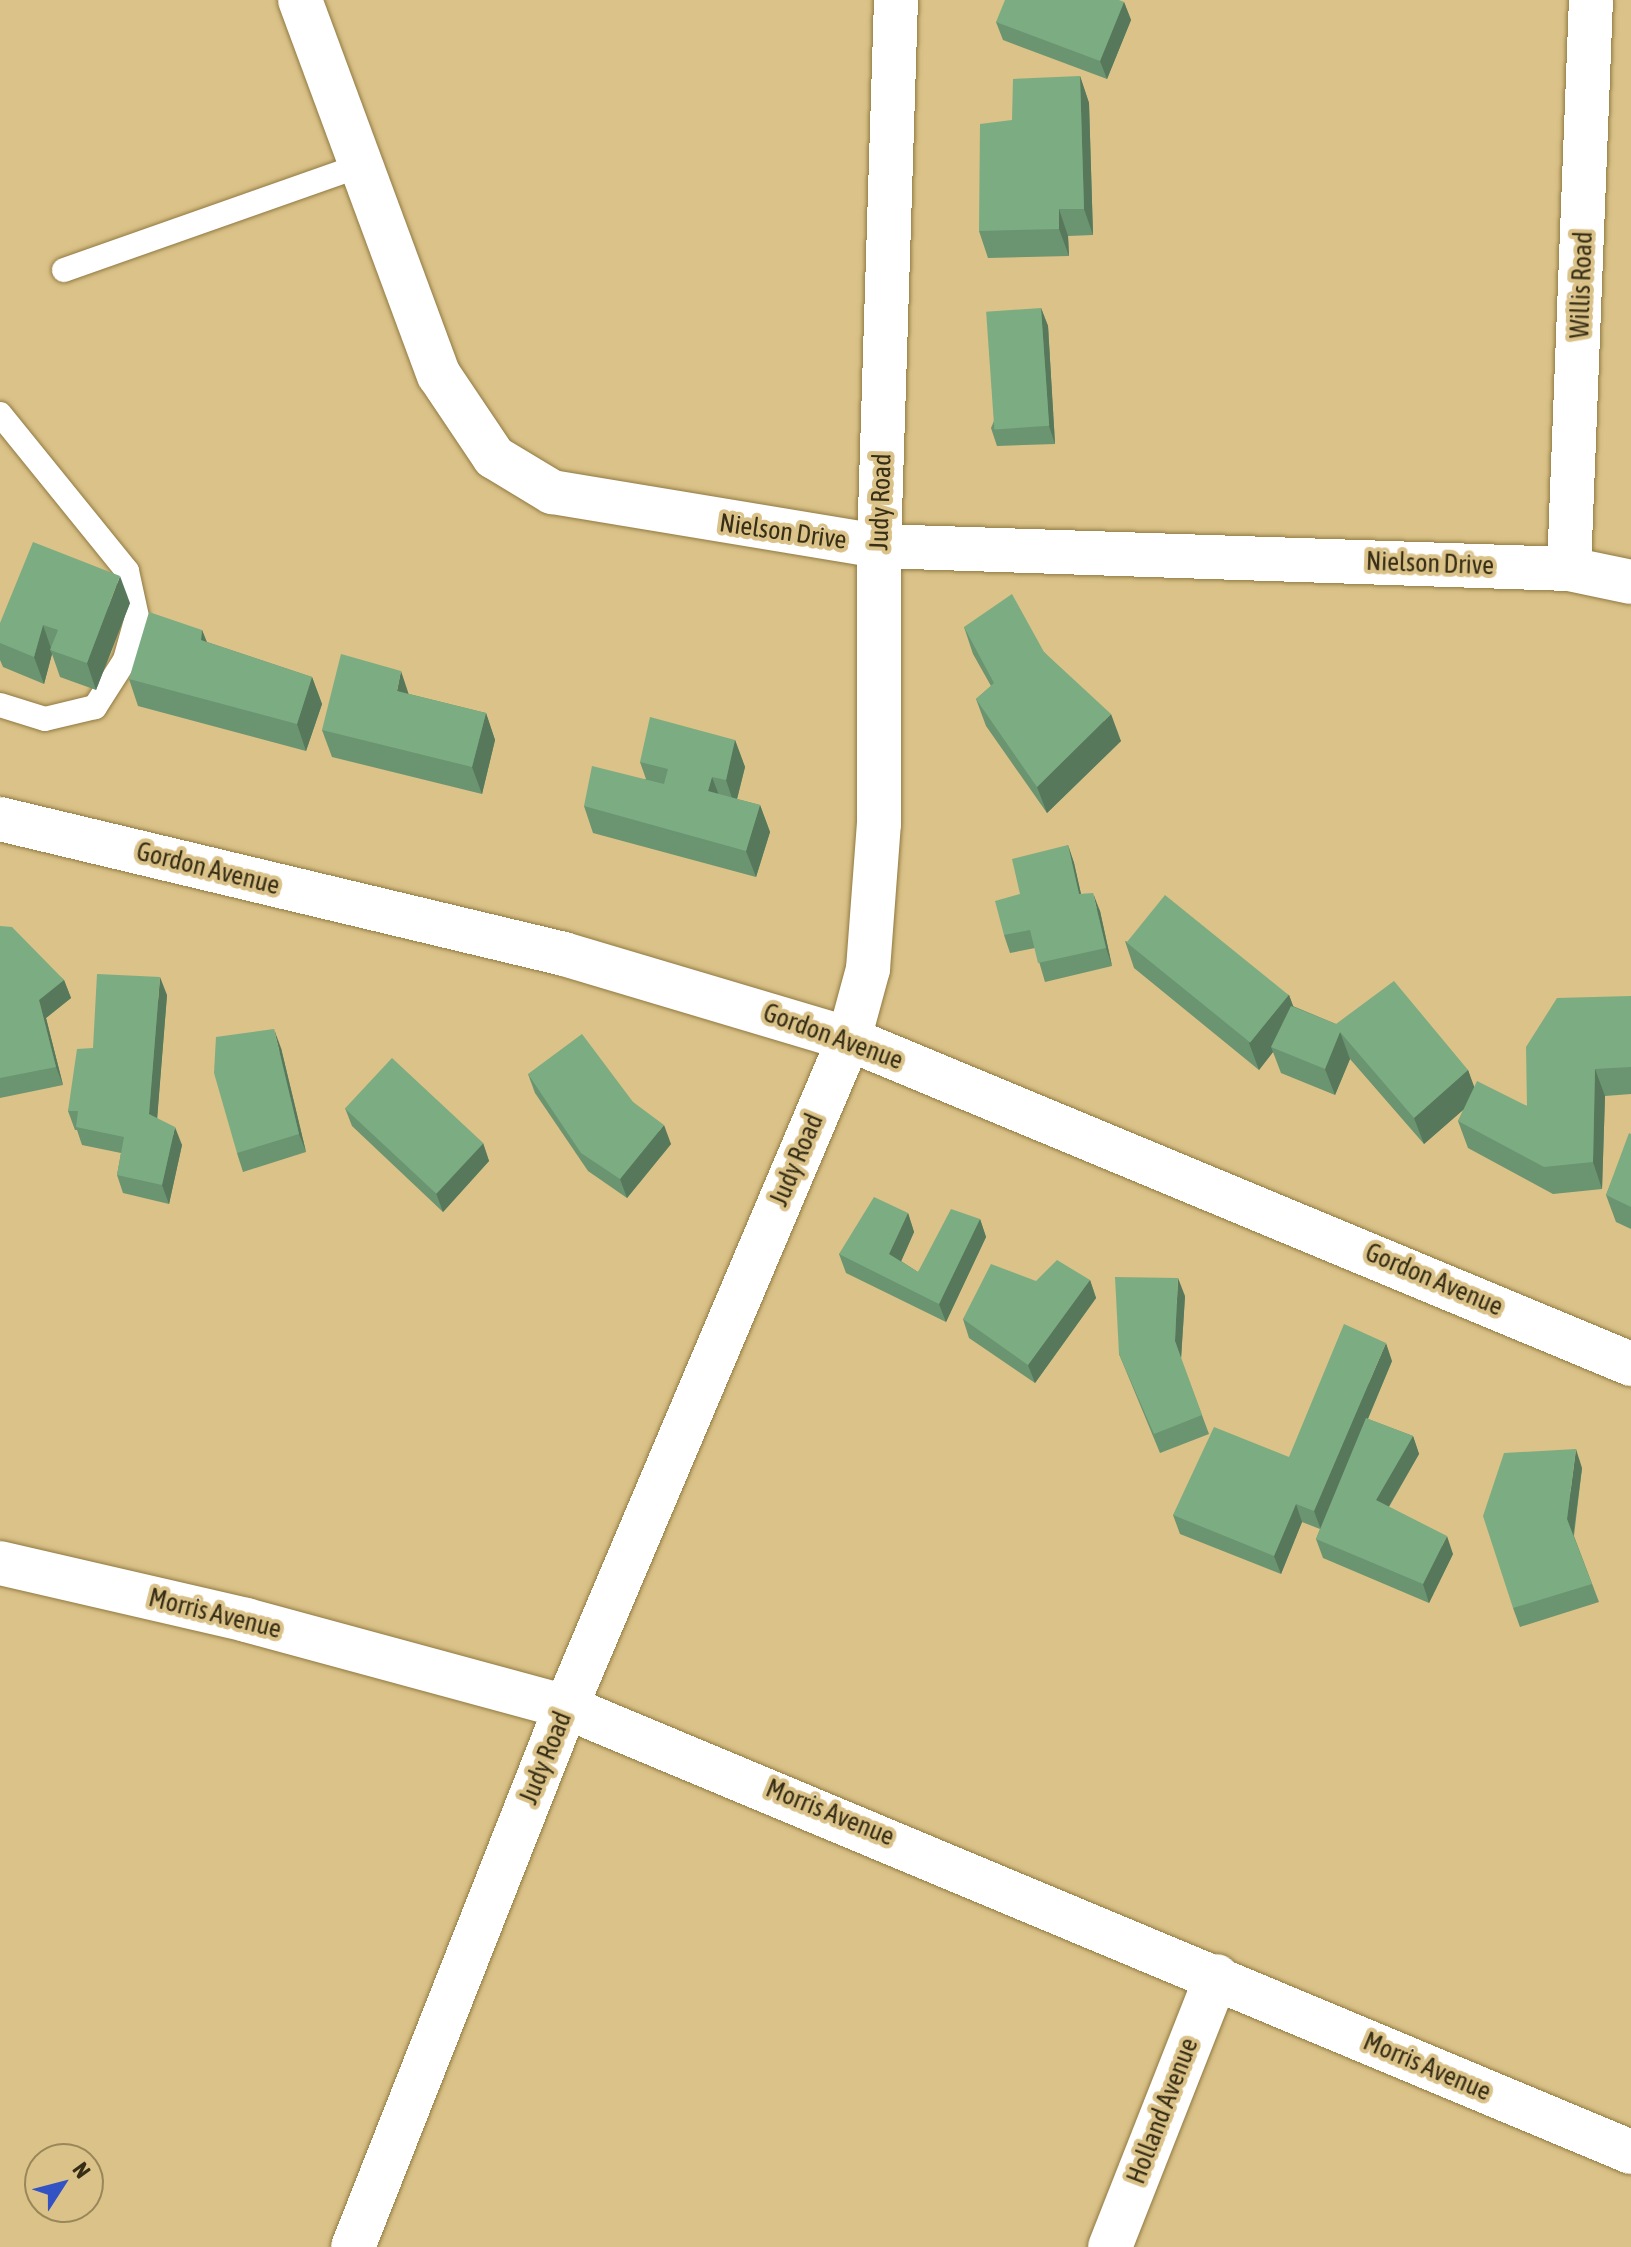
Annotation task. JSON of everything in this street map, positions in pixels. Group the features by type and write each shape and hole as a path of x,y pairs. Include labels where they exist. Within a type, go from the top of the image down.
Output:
{"street":[{"name":"Nielson Drive","path":"300,0 439,375 494,457 552,492 582,500 879,546 1569,569 1631,582"},
{"name":"Judy Road","path":"353,2247 566,1707 849,1039 876,898 879,546 896,0"},
{"name":"Willis Road","path":"1569,569 1591,0"},
{"name":"Gordon Avenue","path":"0,819 564,954 849,1039 1631,1364"},
{"name":"Morris Avenue","path":"0,1563 246,1620 566,1707 1217,1976 1631,2152"},
{"name":"Holland Avenue","path":"1110,2247 1217,1976"}],"lane":[{"path":"64,270 359,166"},
{"path":"0,414 127,571 137,617 125,660 95,707 45,719 0,705"}],"building":[{"path":"1005,0 1124,2 1100,61 996,22"},
{"path":"1080,76 1084,209 1059,209 1059,229 979,231 980,124 1012,120 1013,79"},
{"path":"1041,308 1049,426 994,430 986,312"},
{"path":"33,542 120,576 87,663 50,650 58,630 43,625 34,657 0,643 0,623"},
{"path":"1012,594 1044,652 1111,714 1037,787 976,699 994,683 964,627"},
{"path":"149,612 202,630 201,640 312,677 297,724 129,679"},
{"path":"341,654 401,671 397,691 486,713 472,767 322,730"},
{"path":"650,717 735,740 726,780 712,777 708,791 760,805 746,851 584,806 592,766 664,784 668,769 640,762"},
{"path":"1068,845 1079,894 1093,893 1106,948 1038,963 1030,930 1004,935 995,901 1020,894 1012,859"},
{"path":"1165,895 1289,995 1250,1042 1127,942"},
{"path":"0,926 12,927 64,980 39,1000 56,1067 0,1078"},
{"path":"97,974 160,977 149,1114 175,1127 162,1185 117,1175 124,1137 76,1127 78,1111 68,1111 77,1049 93,1048"},
{"path":"1394,981 1468,1070 1414,1118 1340,1032 1325,1069 1271,1047 1291,1006 1336,1024"},
{"path":"1631,996 1631,1067 1595,1069 1593,1162 1544,1167 1458,1121 1477,1081 1527,1106 1526,1047 1557,998"},
{"path":"274,1029 299,1134 237,1153 214,1073 216,1037"},
{"path":"582,1034 633,1102 664,1125 620,1179 581,1153 528,1074"},
{"path":"392,1058 483,1143 436,1194 345,1108"},
{"path":"1631,1134 1631,1207 1606,1195"},
{"path":"874,1197 908,1213 889,1254 918,1272 951,1209 980,1219 939,1304 839,1254"},
{"path":"1057,1260 1090,1280 1028,1365 963,1319 991,1264 1036,1281"},
{"path":"1115,1277 1178,1278 1175,1341 1202,1415 1154,1434 1119,1354"},
{"path":"1344,1324 1386,1343 1314,1511 1296,1504 1274,1556 1173,1515 1214,1427 1289,1457"},
{"path":"1366,1418 1413,1436 1376,1500 1447,1536 1423,1584 1316,1539"},
{"path":"1576,1449 1567,1519 1592,1584 1513,1608 1483,1516 1504,1453"}]}
